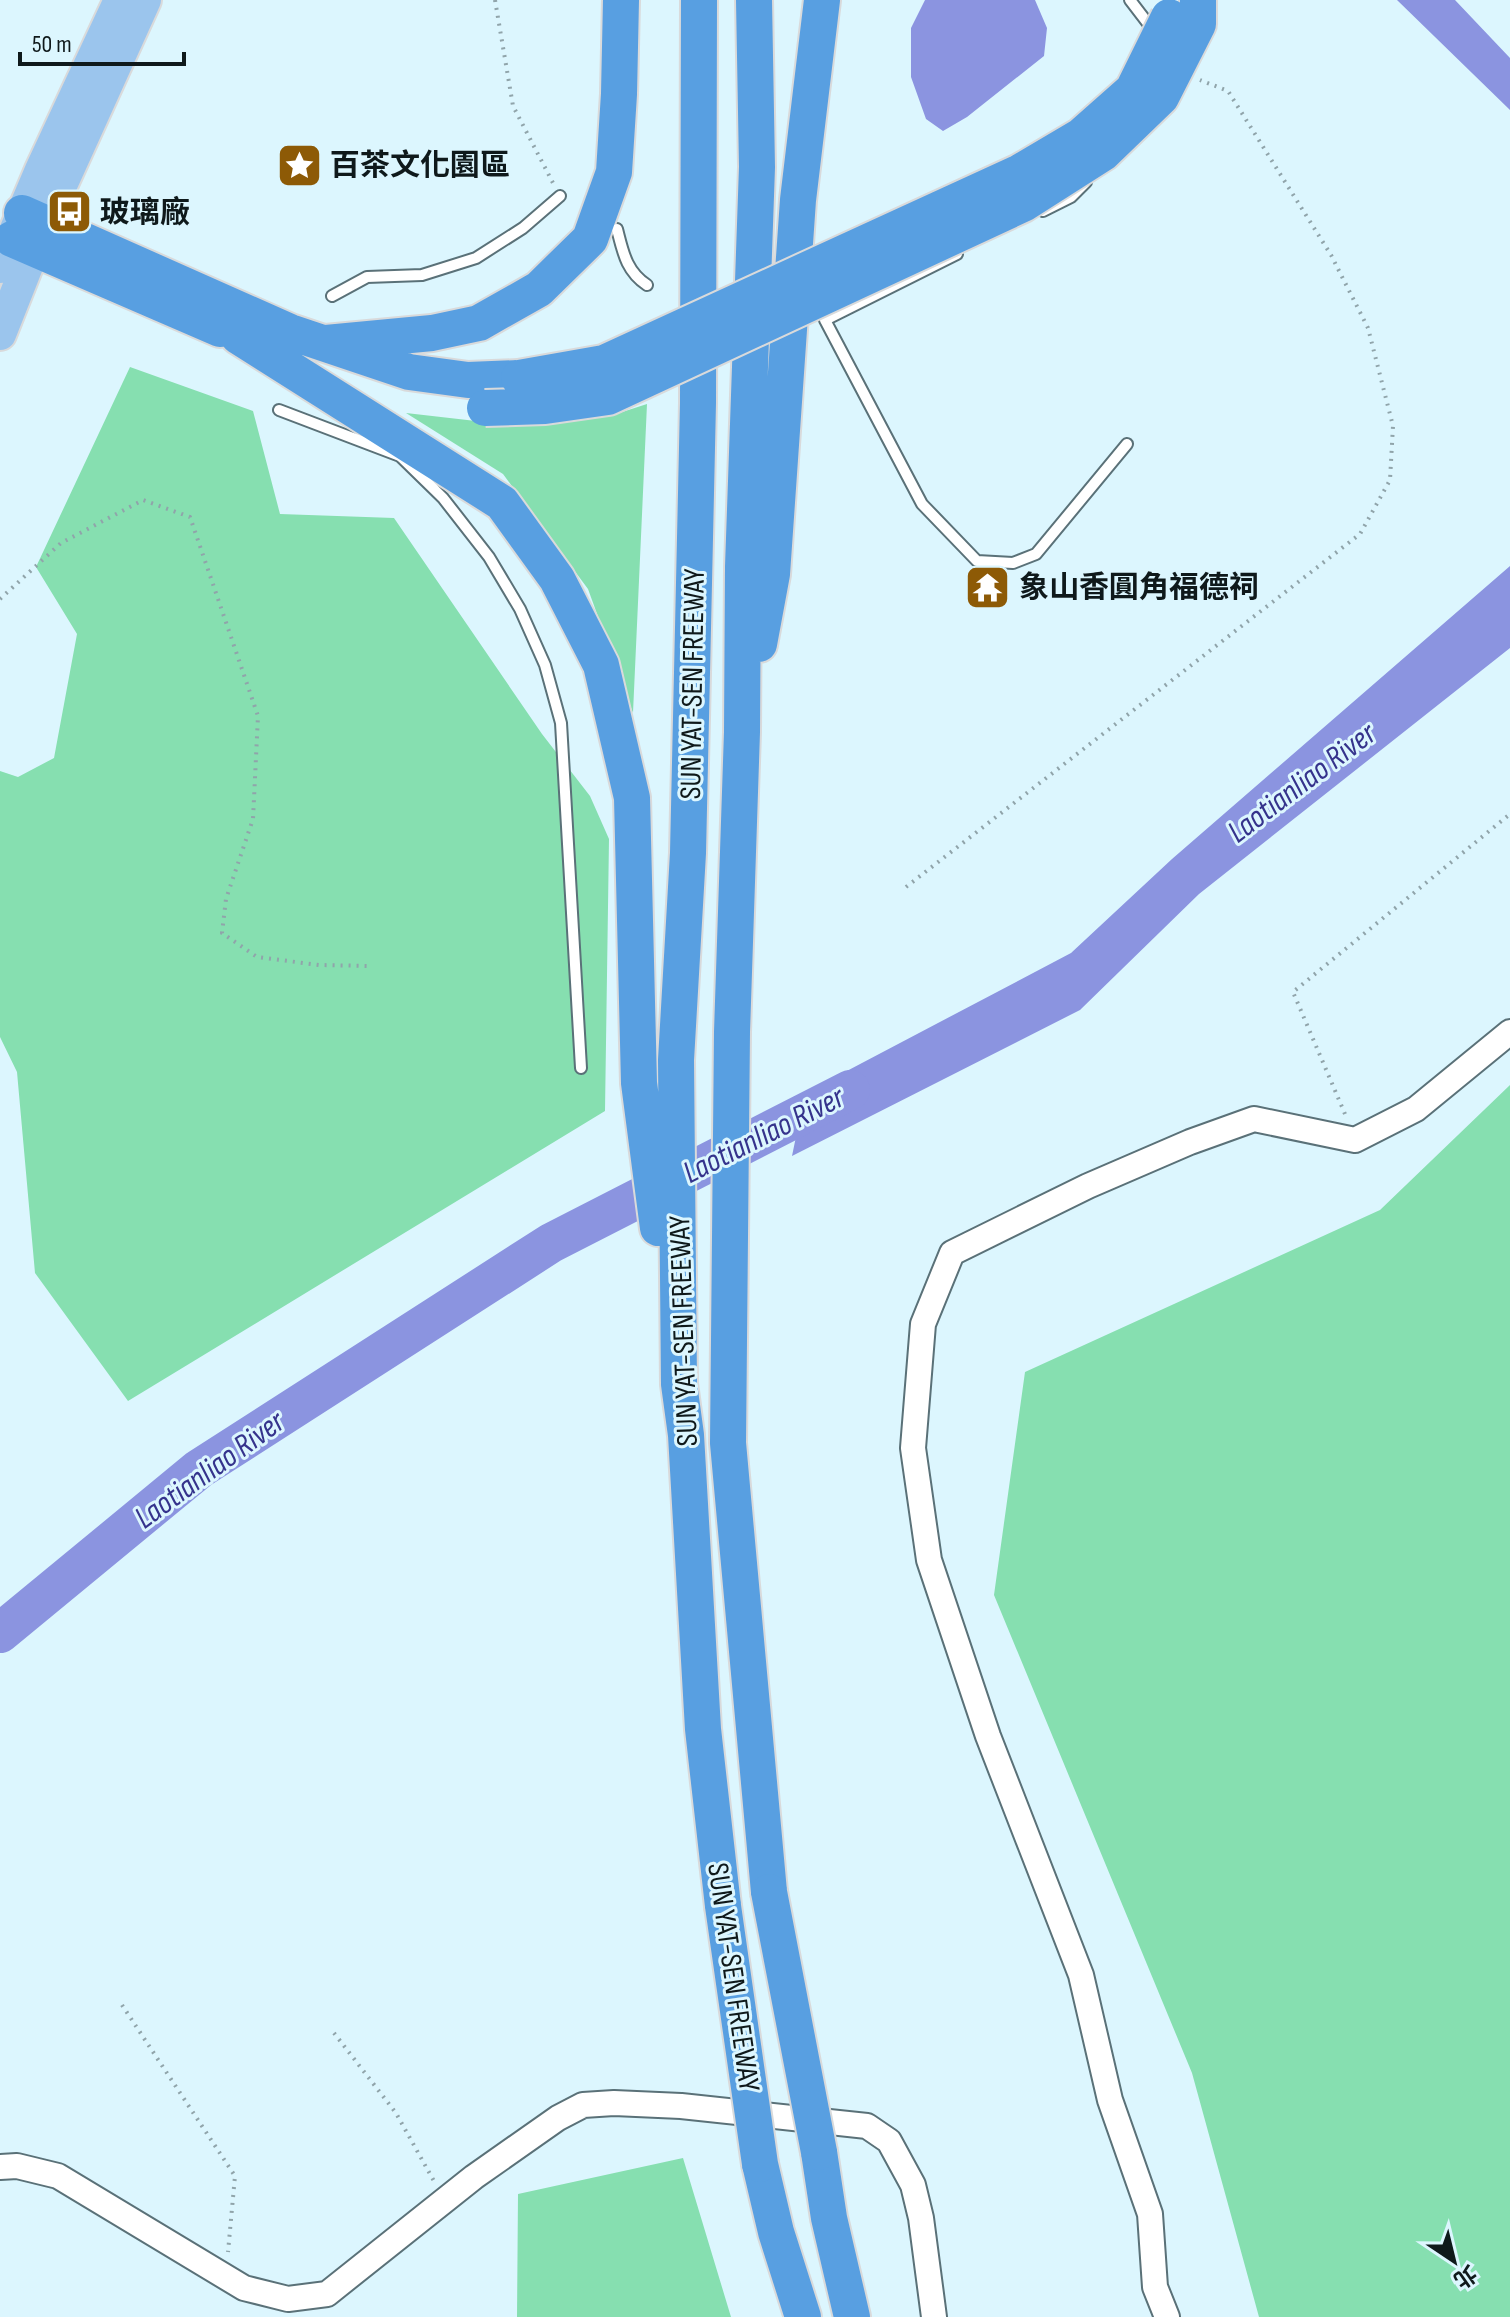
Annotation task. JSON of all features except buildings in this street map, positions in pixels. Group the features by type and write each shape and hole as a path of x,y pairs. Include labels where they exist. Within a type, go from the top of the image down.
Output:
{"highway":[{"path":"326,343 432,333 479,323 539,289 590,239 614,172 621,0"},
{"name":"SUN YAT-SEN FREEWAY","path":"699,0 698,403 688,853 676,1060 679,1384 686,1435 703,1729 723,1906 760,2164 776,2232 803,2317"},
{"name":"SUN YAT-SEN FREEWAY","path":"754,0 757,167 732,1032 728,1443 769,1892 829,2218 852,2317"},
{"path":"742,732 772,574 798,200 822,0"},
{"path":"23,238 409,372 468,380 519,378 604,363 1020,172 1081,136 1133,90 1169,17 1169,0"},
{"path":"23,238 238,336 400,391 485,408 545,406 608,397 1023,204 1103,153 1161,97 1198,24 1198,0"},
{"path":"238,336 502,503 557,579 601,665 632,798 639,1083 679,1384"}],"main road":[{"path":"0,334 23,238 120,0"},
{"path":"23,238 145,0"}],"street":[{"path":"1167,2317 1155,2287 1150,2214 1110,2100 1081,1975 988,1736 929,1560 913,1448 923,1324 952,1253 1088,1186 1254,1119 1355,1140 1416,1109 1510,1032"},
{"path":"0,2167 17,2166 58,2176 244,2288 288,2299 327,2294 474,2177 558,2118 583,2105 681,2106 867,2126 889,2141 913,2185 921,2218 934,2317"}],"lane":[{"path":"1130,0 1164,44"},
{"path":"1173,55 1190,77"},
{"path":"1030,218 1071,197 1179,88"},
{"path":"332,296 367,277 422,275 476,258 523,228 560,196"},
{"path":"617,229 633,276 647,285"},
{"path":"962,252 825,320 922,504 977,561 1013,563 1036,554 1127,444"},
{"path":"279,410 400,456 452,510 489,557 520,609 545,665 561,723 581,1068"}],"path":[{"path":"495,0 513,106 560,196"},
{"path":"906,887 1360,534 1390,480 1393,426 1368,328 1331,255 1228,91 1190,77"},
{"path":"0,599 61,543 143,500 190,517 258,716 253,819 226,899 222,933 257,957 319,965 370,966"},
{"path":"1355,1140 1293,992 1510,814"},
{"path":"122,2005 235,2176 226,2278"},
{"path":"334,2033 396,2113 444,2201"}],"green space":[{"path":"130,367 253,411 280,514 394,518 542,734 590,796 609,839 605,1111 128,1401 35,1273 17,1072 0,1037 0,771 18,777 54,758 77,634 36,567"},
{"path":"647,404 633,713 588,589 503,474 406,413 502,424 613,415"},
{"path":"1510,1085 1510,2317 1259,2317 1192,2073 994,1595 1025,1372 1380,1210"},
{"path":"683,2158 731,2317 517,2317 518,2194"}],"water":[{"path":"925,0 1035,0 1047,28 1044,56 967,117 943,131 926,119 911,77 911,28"},
{"path":"1397,0 1455,0 1510,58 1510,110"},
{"path":"1510,566 1510,648 1199,894 1080,1010 792,1156 805,1093 1071,953 1172,859"}],"waterway":[{"name":"Laotianliao River","path":"0,1633 199,1469 551,1243 850,1090"}],"place":[{"name":"百茶文化園區","path":"299,165"},
{"name":"玻璃廠","path":"69,212"},
{"name":"象山香圓角福德祠","path":"988,587"}]}
